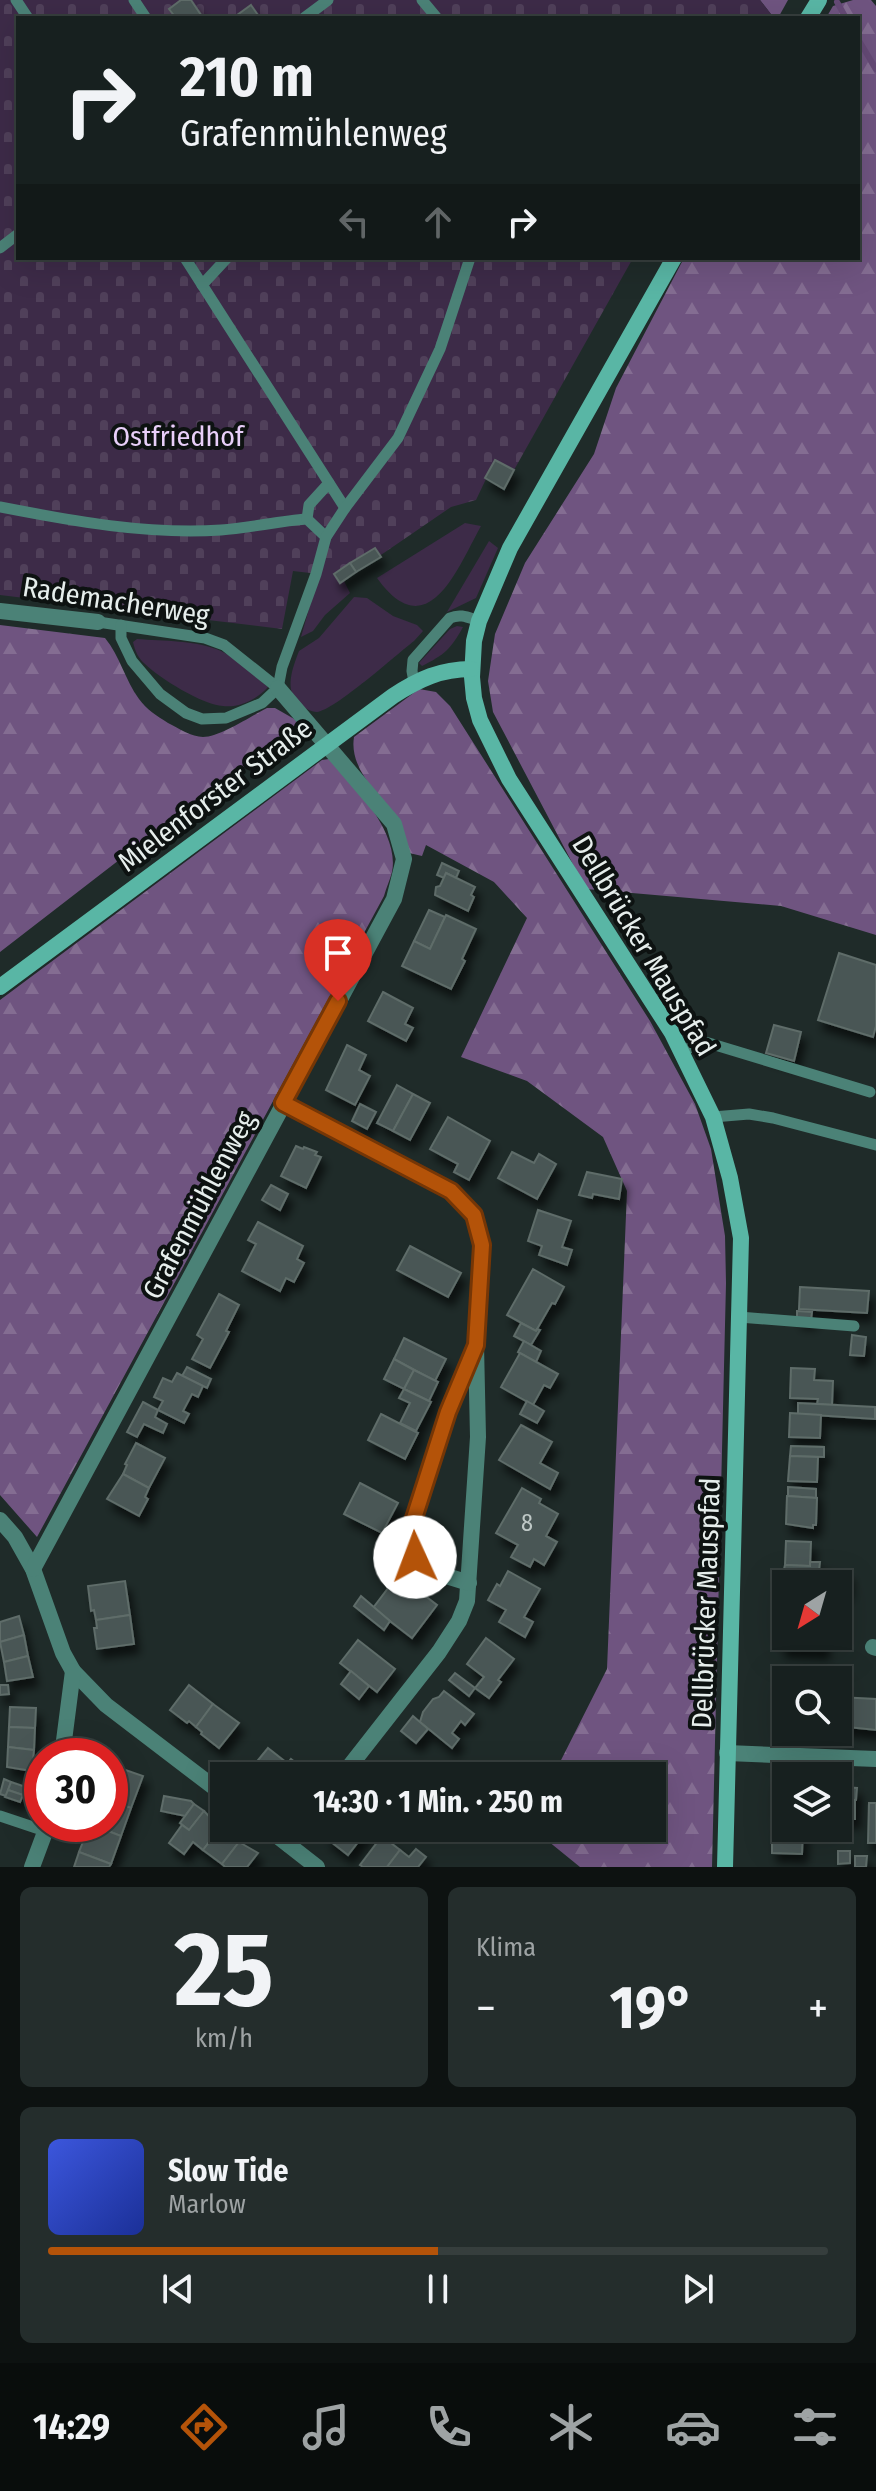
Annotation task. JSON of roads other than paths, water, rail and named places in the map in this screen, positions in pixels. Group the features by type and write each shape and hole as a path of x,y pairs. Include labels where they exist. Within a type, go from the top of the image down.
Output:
{"main road":[{"name":"Dellbrücker Mauspfad","path":"673,260 510,548 479,621 471,669 480,720 509,779 682,1052 713,1117 730,1178 741,1238 725,1867"},
{"name":"Mielenforster Straße","path":"0,987 414,682 451,669 471,669"}],"street":[{"name":"Rademacherweg","path":"0,611 98,622"},
{"name":"Rademacherweg","path":"278,688 327,745"},
{"name":"Grafenmühlenweg","path":"33,1569 394,899 404,859 394,824 327,745"},
{"path":"283,1103 451,1191 474,1215 482,1245 476,1345 478,1437 467,1601 459,1621 439,1652 353,1762"},
{"path":"469,1583 440,1574 415,1557 408,1537 448,1412 476,1345"},
{"path":"0,1520 15,1537 33,1569 63,1653 73,1671 106,1705 210,1784"},
{"path":"64,1738 73,1671"},
{"path":"727,1753 876,1759"},
{"path":"32,1867 42,1842"},
{"path":"285,1842 317,1867"}],"lane":[{"path":"307,16 328,0"},
{"path":"422,0 435,16"},
{"path":"0,248 16,236"},
{"path":"186,260 345,508"},
{"path":"202,285 225,260"},
{"path":"121,625 121,638 132,661 160,694 186,713 202,719 226,718 262,703 278,688 282,667 326,537 398,438 440,349 469,260"},
{"path":"307,519 309,505 329,483"},
{"path":"0,507 113,525 171,530 219,530 307,519"},
{"path":"307,519 326,537"},
{"path":"414,682 413,660 450,618 456,615 479,621"},
{"name":"Rademacherweg","path":"98,622 205,638 224,645 278,688"},
{"path":"682,1052 702,1041 870,1092"},
{"path":"713,1117 749,1114 773,1118 876,1145"},
{"path":"739,1317 854,1326"},
{"path":"0,1816 24,1822"}],"waterway":[{"path":"837,2 845,16"},
{"path":"860,42 876,69"}],"park label":[{"name":"Ostfriedhof","path":"178,436"}]}
